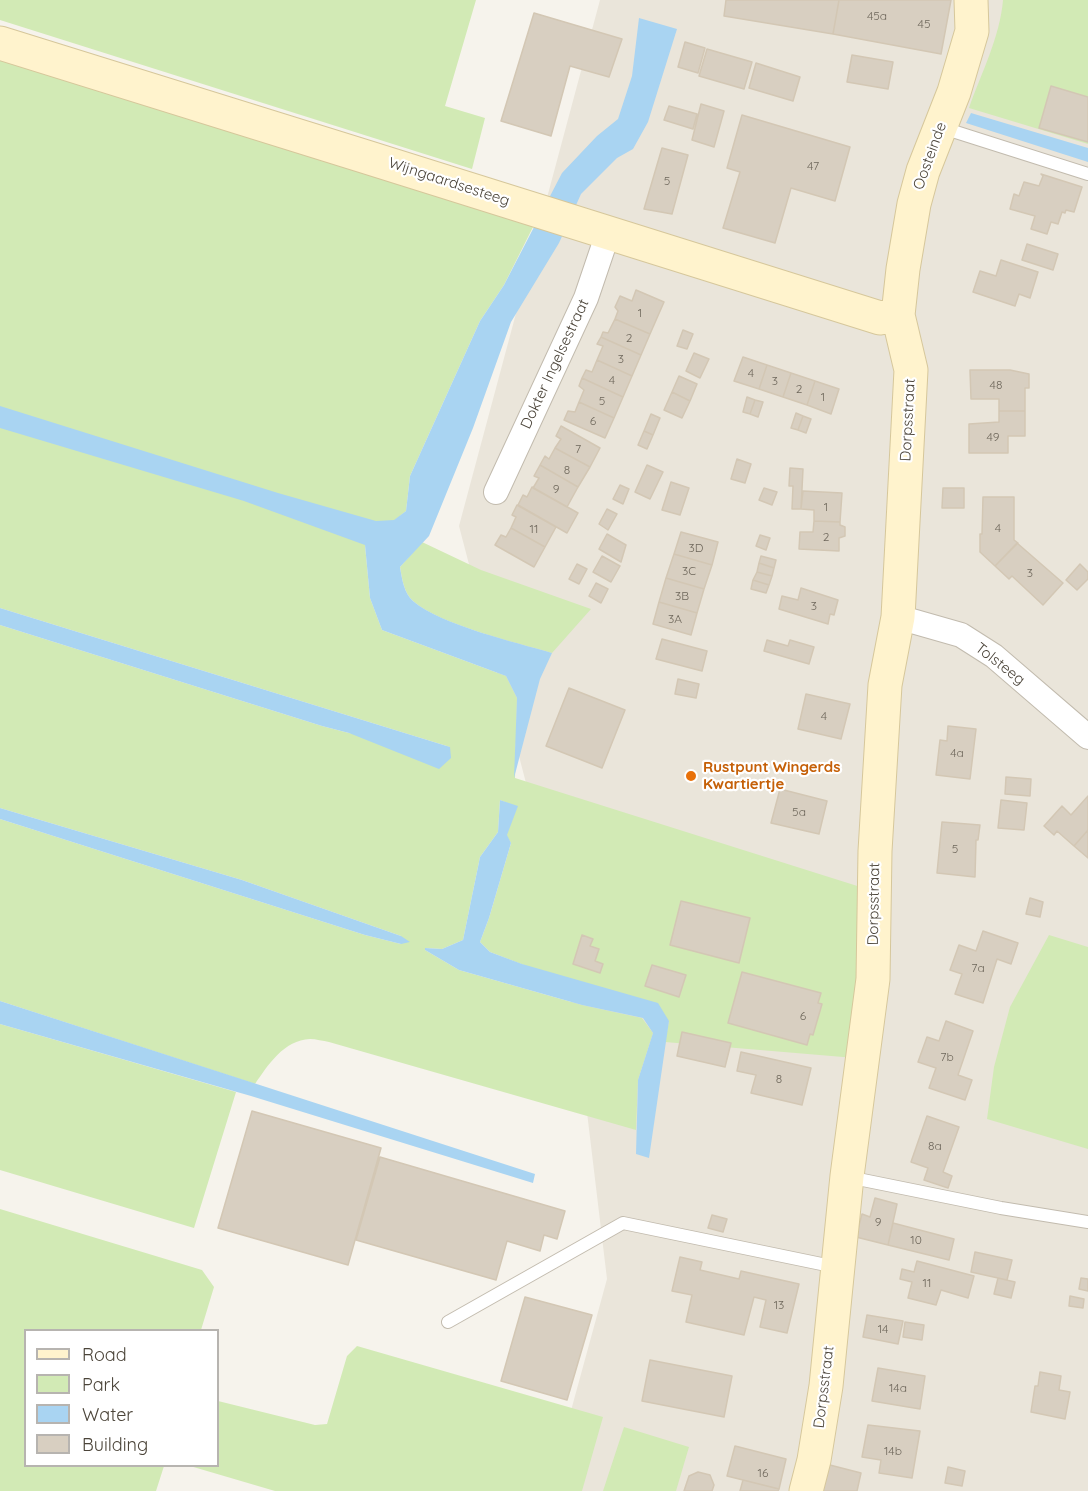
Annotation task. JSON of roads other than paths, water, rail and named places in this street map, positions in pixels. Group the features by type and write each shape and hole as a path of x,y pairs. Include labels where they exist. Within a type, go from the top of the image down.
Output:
{"street":[{"name":"Oosteinde","path":"898,315 914,204 923,171 954,92 972,31 971,0"},
{"name":"Wijngaardsesteeg","path":"0,43 436,177 534,211 880,318 898,315"},
{"name":"Dokter Ingelsestraat","path":"496,492 586,298 608,233"},
{"name":"Dorpsstraat","path":"806,1491 814,1460 826,1386 847,1176 873,980 875,851 885,685 898,617 910,370 898,315"},
{"name":"Tolsteeg","path":"898,617 961,635 994,656 1088,737"}],"lane":[{"path":"940,127 1088,174"},
{"path":"847,1176 1001,1208 1088,1222"},
{"path":"448,1322 623,1223 837,1267"}],"water":[{"path":"639,18 677,29 648,122 633,149 617,158 581,194 559,243 511,322 473,428 429,536 400,567 407,594 425,610 479,632 552,653 540,679 514,778 517,698 506,676 382,630 370,598 365,545 244,501 0,428 0,406 278,493 376,521 394,520 406,511 410,476 480,321 504,285 562,173 597,136 618,119 632,76"},
{"path":"971,113 1088,148 1088,162 966,123"},
{"path":"0,608 450,747 451,758 439,769 349,733 0,625"},
{"path":"500,800 518,806 507,835 511,843 480,942 490,952 522,964 658,1003 669,1021 649,1158 636,1154 638,1080 653,1033 643,1018 582,1005 459,970 425,950 425,948 442,949 463,940 480,857 498,832"},
{"path":"0,808 242,880 401,936 410,942 401,944 365,935 0,819"},
{"path":"0,1001 535,1174 533,1183 251,1096 0,1024"}],"place":[{"name":"Rustpunt Wingerds Kwartiertje","path":"691,776"}]}
